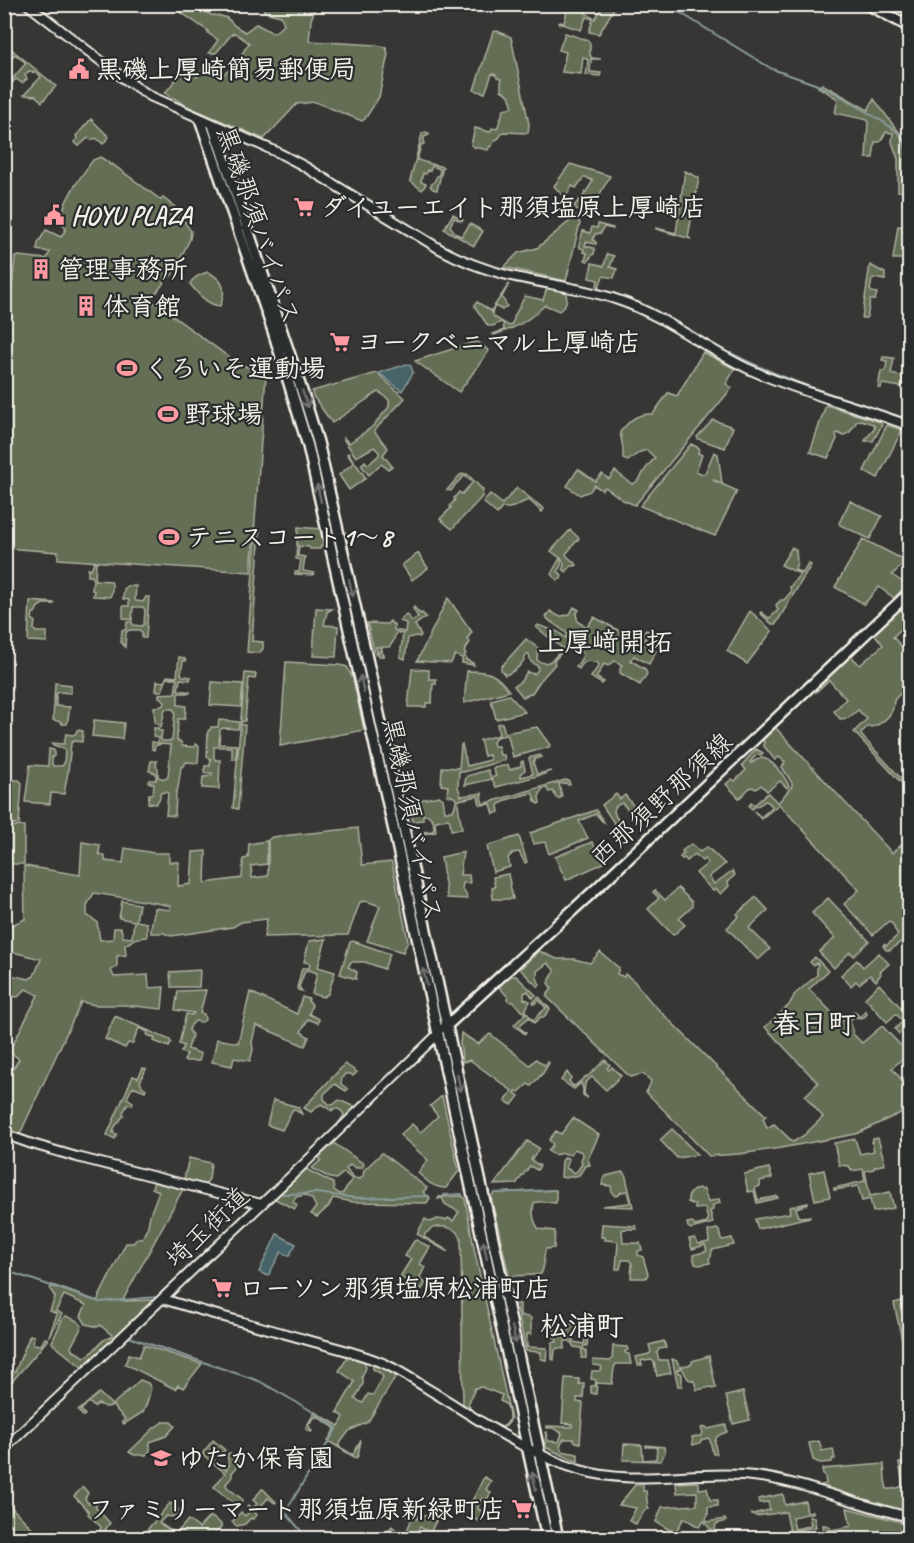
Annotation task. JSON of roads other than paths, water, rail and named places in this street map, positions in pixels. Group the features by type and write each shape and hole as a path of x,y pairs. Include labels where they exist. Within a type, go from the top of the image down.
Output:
{"main road":[{"path":"867,4 909,27"},
{"name":"黒磯那須バイパス","path":"200,119 273,331 309,446 547,1539"},
{"name":"黒磯那須バイパス","path":"213,124 318,442 558,1539"},
{"name":"西那須野那須線","path":"438,1034 596,889 909,592"}],"street":[{"path":"27,4 137,88 160,101 302,165 458,259 501,274 598,294 629,304 665,321 723,356 772,379 909,426"},
{"name":"埼玉街道","path":"4,1449 438,1034"},
{"path":"4,1134 66,1154 261,1204"},
{"path":"163,1299 368,1357 402,1373 510,1438 560,1463 580,1470 643,1478 720,1474 766,1477 909,1517"}],"water":[{"path":"407,364 411,366 413,373 402,391 379,373"},
{"path":"277,1234 296,1244 289,1256 281,1252 268,1276 259,1272"}],"waterway":[{"path":"666,4 772,69 837,94 885,123 900,134 910,158"},
{"path":"731,353 797,382 910,420"},
{"path":"494,1193 553,1190"},
{"path":"282,1194 316,1193 357,1198 429,1196"},
{"path":"444,1195 462,1194"},
{"path":"261,1198 265,1195"},
{"path":"4,1270 99,1302 157,1297 251,1208"},
{"path":"129,1337 259,1381 337,1428 285,1512 307,1538"}],"place":[{"name":"黒磯上厚崎簡易郵便局","path":"79,69"},
{"name":"ダイユーエイト那須塩原上厚崎店","path":"304,207"},
{"name":"HOYU PLAZA","path":"54,215"},
{"name":"管理事務所","path":"41,269"},
{"name":"体育館","path":"86,306"},
{"name":"ヨークベニマル上厚崎店","path":"340,342"},
{"name":"くろいそ運動場","path":"127,368"},
{"name":"野球場","path":"168,414"},
{"name":"テニスコート1～8","path":"169,537"},
{"name":"ローソン那須塩原松浦町店","path":"222,1288"},
{"name":"ゆたか保育園","path":"161,1458"},
{"name":"ファミリーマート那須塩原新緑町店","path":"522,1509"}],"district":[{"name":"上厚﨑開拓","path":"605,642"},
{"name":"春日町","path":"814,1023"},
{"name":"松浦町","path":"582,1325"}]}
